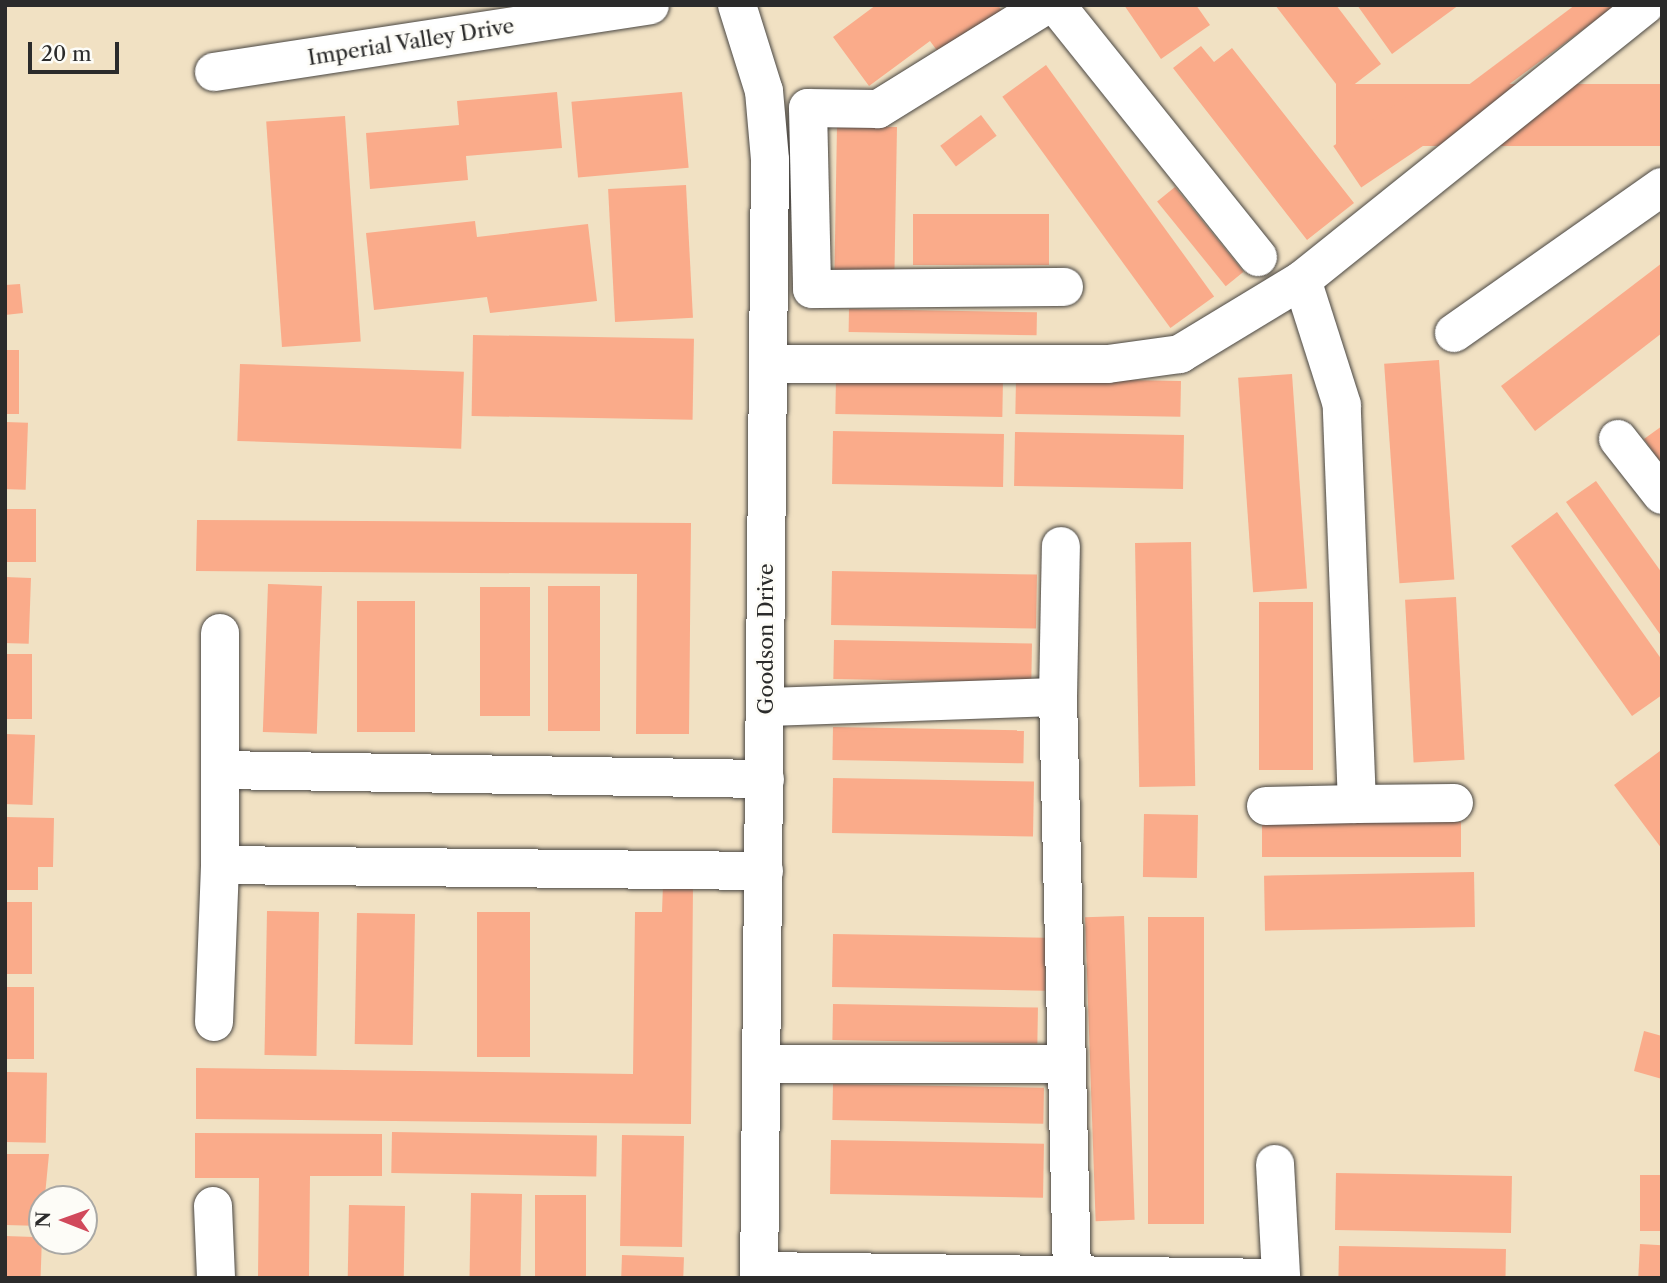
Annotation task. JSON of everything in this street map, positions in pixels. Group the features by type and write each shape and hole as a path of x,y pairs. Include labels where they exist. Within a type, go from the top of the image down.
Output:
{"street":[{"name":"Imperial Valley Drive","path":"214,72 649,5"},
{"name":"Goodson Drive","path":"737,5 765,104 768,364 759,1274"},
{"path":"1046,5 878,109 808,108 812,289 1064,287"},
{"path":"1056,5 1258,257"},
{"path":"768,364 1108,364 1180,354 1302,279 1645,5"},
{"path":"1454,333 1662,187"},
{"path":"1302,279 1342,405 1357,804"},
{"path":"1618,439 1662,495"},
{"path":"1061,547 1058,697 1072,1274"},
{"path":"214,1022 220,866 220,633"},
{"path":"766,707 1058,697"},
{"path":"220,769 765,779"},
{"path":"1266,806 1454,803"},
{"path":"220,866 764,871"},
{"path":"762,1064 1065,1064"},
{"path":"759,1274 1281,1277 1275,1164"},
{"path":"213,1206 216,1278"}],"building":[{"path":"876,5 998,5 1002,11 941,56 930,41 869,86 833,37"},
{"path":"1124,5 1196,5 1210,25 1161,59"},
{"path":"1275,5 1336,5 1381,64 1343,93"},
{"path":"1357,5 1459,5 1392,54"},
{"path":"1575,5 1616,5 1477,108 1463,89"},
{"path":"1201,46 1214,62 1232,48 1354,203 1307,240 1173,68"},
{"path":"1046,65 1214,296 1170,328 1002,97"},
{"path":"1336,84 1662,84 1662,146 1336,146"},
{"path":"557,92 562,148 466,156 468,180 370,189 366,133 459,125 457,101"},
{"path":"682,92 689,168 578,177 571,102"},
{"path":"1412,93 1440,134 1361,188 1333,146"},
{"path":"981,115 997,136 956,166 940,146"},
{"path":"345,116 361,341 282,347 266,122"},
{"path":"837,126 897,127 894,272 834,271"},
{"path":"686,185 693,318 615,322 608,189"},
{"path":"1175,187 1244,272 1226,286 1157,201"},
{"path":"913,214 1049,214 1049,265 913,265"},
{"path":"475,221 477,237 588,224 597,301 490,313 487,297 374,310 366,233"},
{"path":"1662,263 1662,333 1535,431 1501,386"},
{"path":"20,284 23,313 5,315 5,285"},
{"path":"849,309 1037,312 1037,335 849,332"},
{"path":"473,335 694,339 693,420 472,416"},
{"path":"5,350 19,350 19,414 5,414"},
{"path":"1439,360 1454,579 1399,583 1384,364"},
{"path":"240,364 464,372 461,449 237,441"},
{"path":"1292,374 1307,588 1253,592 1238,378"},
{"path":"836,377 1003,380 1002,417 835,414"},
{"path":"1016,378 1181,381 1180,417 1015,414"},
{"path":"5,422 28,423 26,490 5,489"},
{"path":"1662,426 1662,464 1644,439"},
{"path":"833,431 1004,434 1003,487 832,484"},
{"path":"1015,432 1184,435 1183,489 1014,486"},
{"path":"1596,481 1662,573 1662,637 1566,502"},
{"path":"5,509 36,509 36,562 5,562"},
{"path":"1557,512 1662,660 1662,695 1632,716 1511,546"},
{"path":"197,520 691,523 689,734 636,734 637,574 196,571"},
{"path":"1191,542 1195,786 1139,787 1135,543"},
{"path":"832,571 1037,575 1036,629 831,625"},
{"path":"5,577 31,578 29,644 5,643"},
{"path":"268,584 322,586 317,734 263,732"},
{"path":"548,586 600,586 600,731 548,731"},
{"path":"480,587 530,587 530,716 480,716"},
{"path":"1456,597 1465,760 1414,762 1405,600"},
{"path":"357,601 415,601 415,732 357,732"},
{"path":"1259,602 1313,602 1313,770 1259,770"},
{"path":"834,640 1032,643 1031,682 833,679"},
{"path":"5,654 32,654 32,719 5,719"},
{"path":"833,727 1024,730 1023,763 832,760"},
{"path":"5,734 35,735 33,805 5,804"},
{"path":"1660,751 1662,754 1662,849 1614,785"},
{"path":"833,778 1034,782 1033,836 832,833"},
{"path":"1144,814 1198,815 1197,878 1143,877"},
{"path":"5,817 54,818 53,867 38,867 38,890 5,890"},
{"path":"1262,822 1461,822 1461,857 1262,857"},
{"path":"1474,872 1475,927 1265,931 1264,876"},
{"path":"663,884 693,884 691,1124 196,1119 196,1068 633,1074 635,912 662,912"},
{"path":"5,902 32,902 32,974 5,974"},
{"path":"267,911 319,912 316,1056 264,1055"},
{"path":"477,912 530,912 530,1057 477,1057"},
{"path":"357,913 415,914 413,1045 355,1044"},
{"path":"1124,916 1135,1220 1096,1221 1085,917"},
{"path":"1148,917 1204,917 1204,1224 1148,1224"},
{"path":"833,934 1046,938 1045,991 832,987"},
{"path":"5,987 34,987 34,1059 5,1059"},
{"path":"833,1004 1038,1008 1037,1044 832,1040"},
{"path":"1644,1031 1662,1036 1662,1079 1634,1071"},
{"path":"5,1072 47,1073 46,1143 5,1142"},
{"path":"833,1084 1044,1088 1043,1124 832,1120"},
{"path":"392,1132 597,1136 596,1177 391,1173"},
{"path":"195,1133 382,1134 382,1176 310,1176 309,1278 258,1278 259,1178 195,1178"},
{"path":"622,1135 684,1136 682,1247 620,1246"},
{"path":"831,1140 1044,1144 1043,1198 830,1194"},
{"path":"5,1154 49,1154 46,1185 28,1185 28,1226 5,1225"},
{"path":"1336,1173 1512,1176 1511,1233 1335,1230"},
{"path":"1640,1175 1662,1175 1662,1231 1640,1231"},
{"path":"471,1193 522,1194 521,1278 470,1278"},
{"path":"535,1195 586,1195 586,1278 535,1278"},
{"path":"349,1205 405,1206 404,1278 348,1278"},
{"path":"5,1236 28,1237 28,1255 41,1255 41,1278 5,1278"},
{"path":"1640,1244 1662,1245 1660,1278 1638,1278"},
{"path":"1339,1246 1506,1249 1505,1278 1338,1278"},
{"path":"622,1255 684,1257 683,1278 621,1278"}]}
